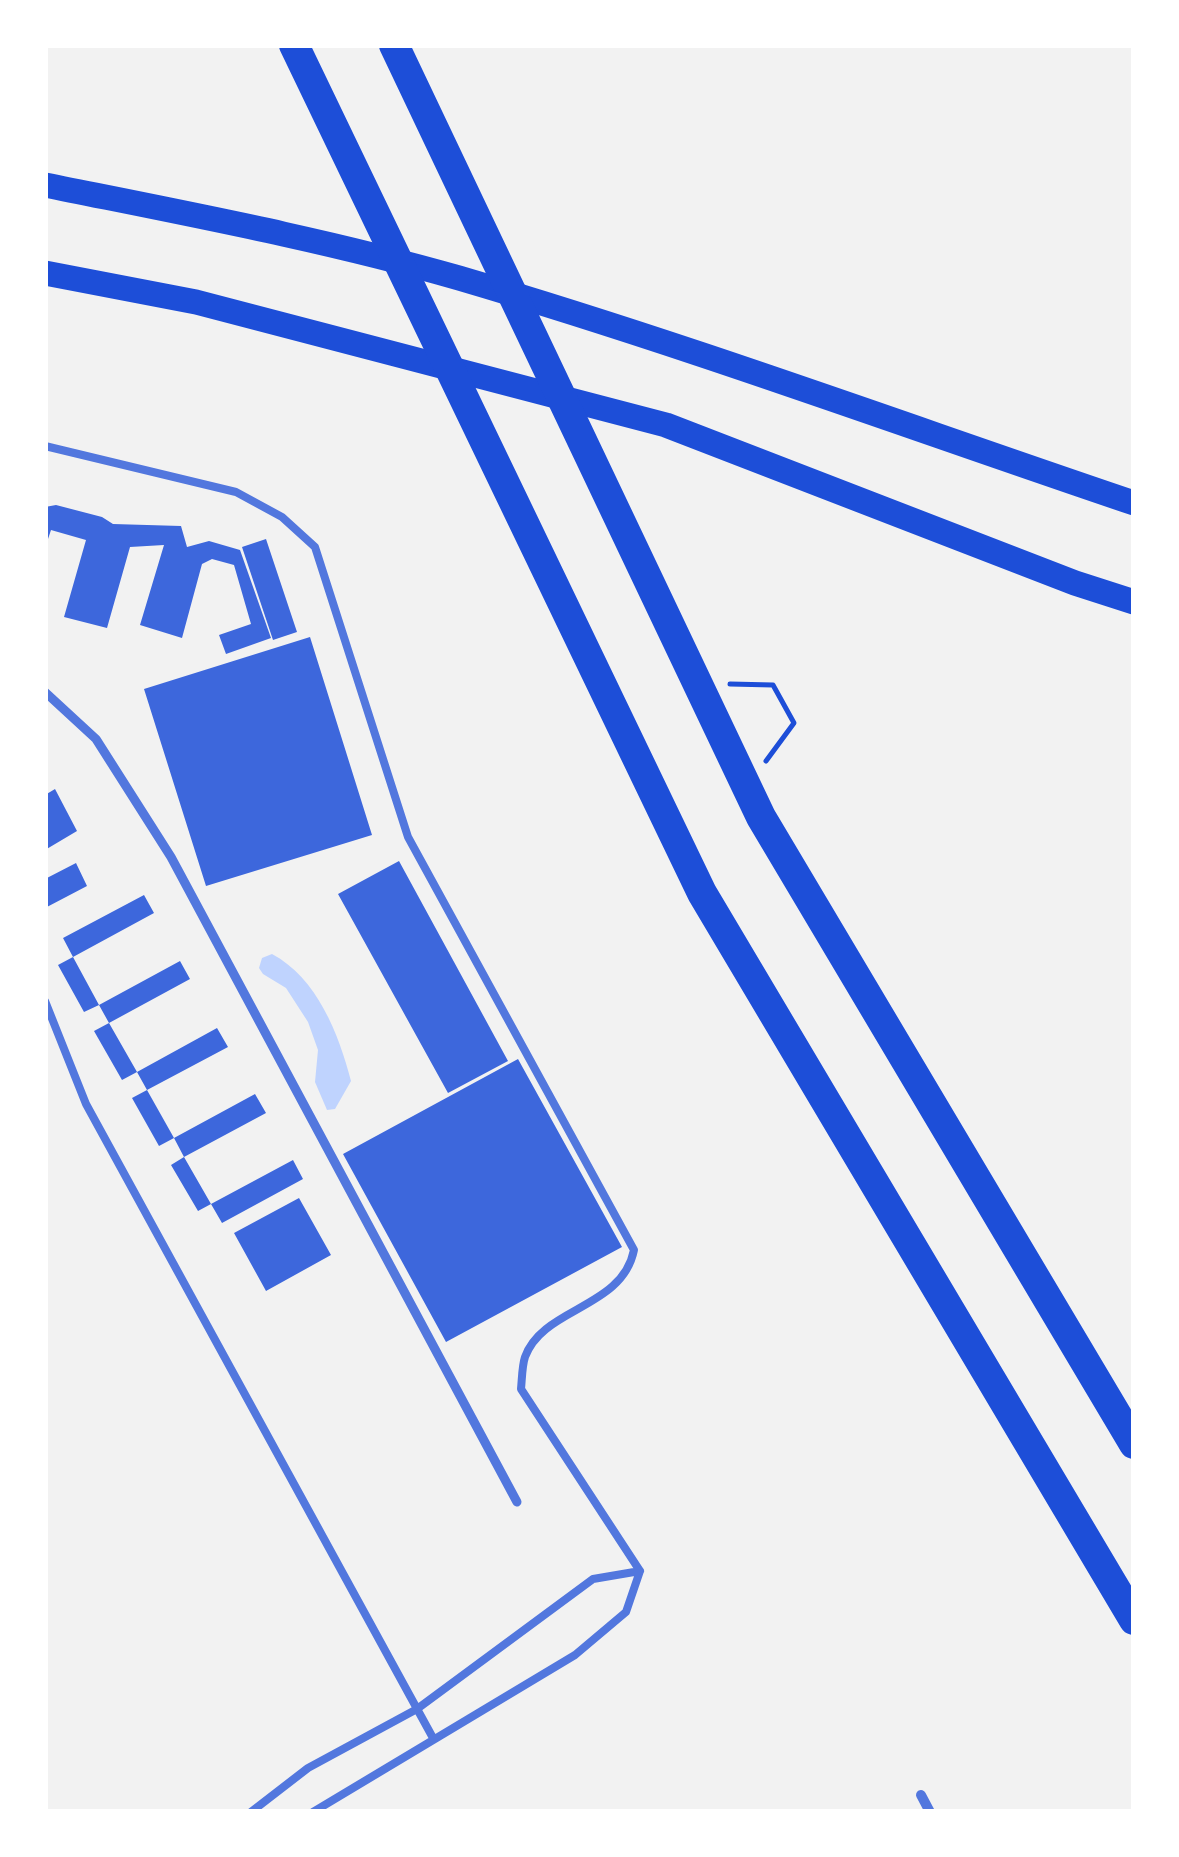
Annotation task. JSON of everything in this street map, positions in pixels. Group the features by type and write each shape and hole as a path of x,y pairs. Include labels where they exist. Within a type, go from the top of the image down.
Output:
{"highway":[{"path":"294,45 702,893 1134,1620"},
{"path":"394,45 746,787 1134,1444"}],"main road":[{"path":"45,185 216,219 455,277 623,329 1123,500"},
{"path":"45,273 196,302 666,425 1075,583 1134,602"}],"street":[{"path":"45,692 96,739 171,857 517,1502"},
{"path":"921,1795 930,1812"}],"lane":[{"path":"45,446 236,492 282,517 315,547 408,837 634,1250 630,1270 619,1283 535,1338 524,1358 521,1388 640,1571"},
{"path":"45,1001 50,1032 86,1104 434,1738"},
{"path":"251,1812 308,1768 418,1709 593,1579 640,1571"},
{"path":"314,1812 575,1655 626,1612 640,1571"}],"path":[{"path":"697,683 773,685 794,722 746,787"}],"water":[{"path":"272,954 302,977 333,1026 351,1081 335,1109 327,1110 315,1082 318,1050 308,1022 286,988 259,968 262,958"}],"building":[{"path":"56,505 102,517 113,524 181,526 187,547 209,541 240,550 271,638 226,654 219,635 251,624 234,565 212,559 202,564 182,638 140,625 164,545 130,547 107,628 64,617 86,540 51,530 45,548 45,507"},
{"path":"266,539 297,632 273,640 242,547"},
{"path":"310,637 372,835 206,886 144,689"},
{"path":"55,789 77,831 45,850 45,795"},
{"path":"399,861 508,1061 448,1093 338,894"},
{"path":"76,863 87,886 45,908 45,879"},
{"path":"144,895 154,913 73,957 63,938"},
{"path":"73,957 99,1005 84,1012 58,965"},
{"path":"180,961 190,979 109,1023 99,1005"},
{"path":"109,1023 137,1072 122,1080 94,1031"},
{"path":"217,1028 228,1047 147,1090 137,1072"},
{"path":"518,1059 622,1247 446,1342 343,1154"},
{"path":"147,1090 174,1138 159,1146 132,1098"},
{"path":"255,1094 266,1113 184,1157 174,1138"},
{"path":"184,1157 211,1204 198,1211 171,1165"},
{"path":"293,1160 303,1179 222,1223 211,1204"},
{"path":"299,1198 331,1255 266,1291 234,1233"}]}
